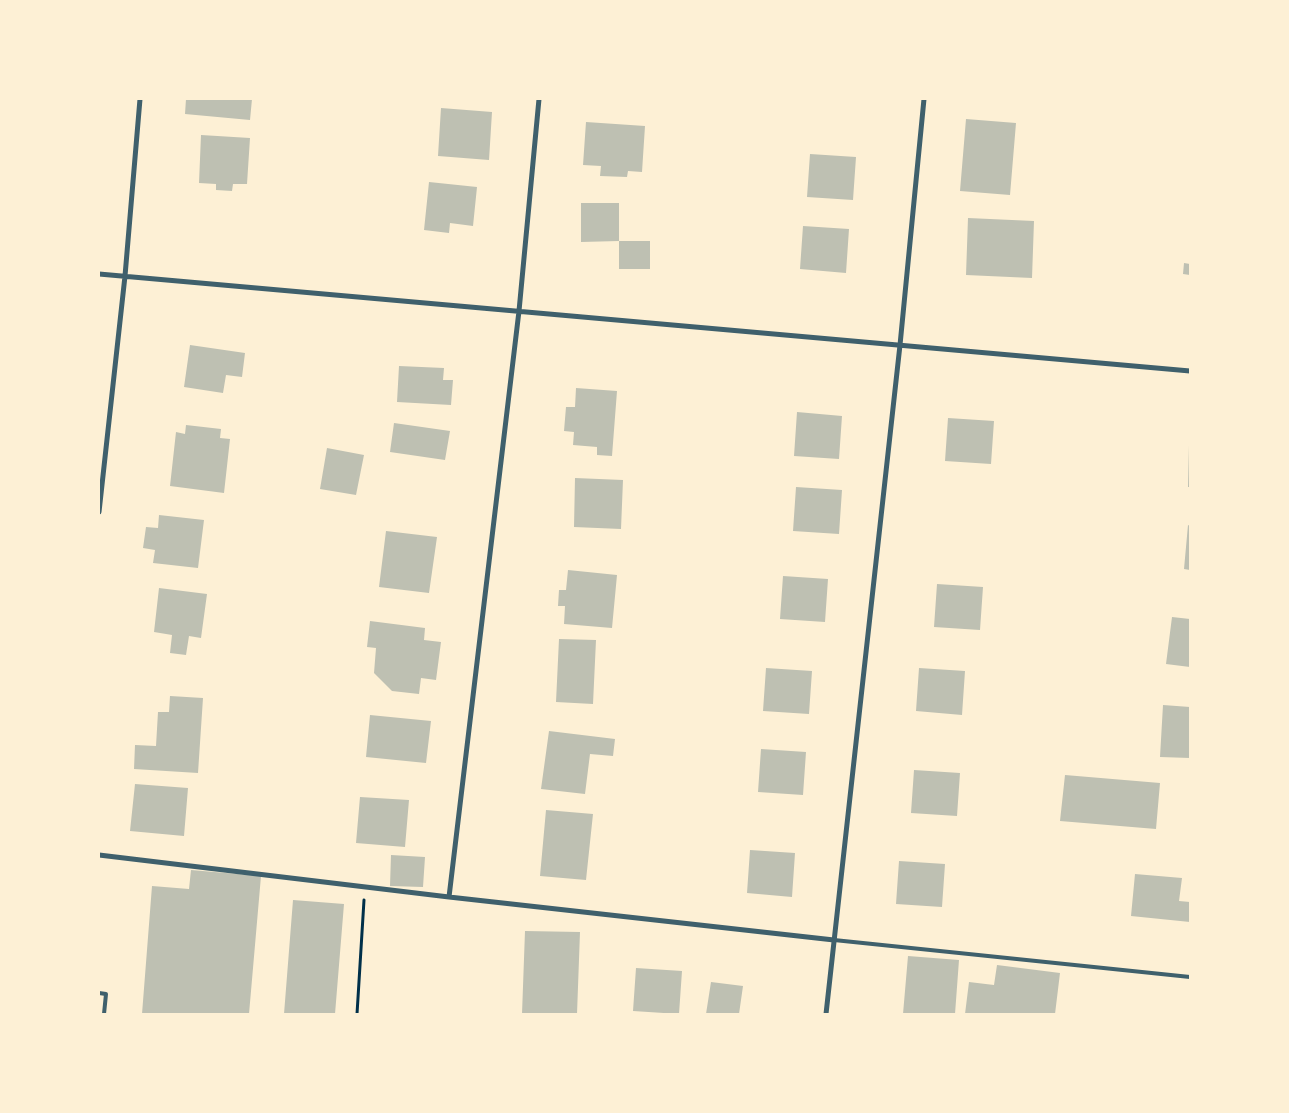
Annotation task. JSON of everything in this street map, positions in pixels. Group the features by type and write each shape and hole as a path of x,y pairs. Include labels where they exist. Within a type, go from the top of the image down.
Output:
{"street":[{"path":"99,512 125,276 140,99"},
{"path":"449,897 519,311 539,99"},
{"path":"826,1014 900,345 924,99"},
{"path":"99,274 1190,371"},
{"path":"99,855 449,897 834,940"}],"lane":[{"path":"834,940 1190,977"},
{"path":"99,993 106,994 104,1014"}],"path":[{"path":"357,1014 364,887"}],"building":[{"path":"186,99 252,99 250,120 185,114"},
{"path":"441,108 492,112 489,160 438,156"},
{"path":"966,119 1016,123 1010,195 960,191"},
{"path":"586,122 645,126 642,172 628,171 627,177 600,176 601,166 583,165"},
{"path":"201,135 250,138 247,184 233,184 232,191 216,190 216,184 199,183"},
{"path":"810,154 856,157 853,200 807,197"},
{"path":"429,182 477,187 473,226 450,223 449,233 424,230"},
{"path":"581,203 619,203 619,241 581,242"},
{"path":"968,218 1034,221 1032,278 966,275"},
{"path":"803,226 849,229 846,273 800,269"},
{"path":"619,241 650,241 650,269 619,269"},
{"path":"1184,263 1190,264 1190,275 1183,274"},
{"path":"190,345 245,353 242,377 226,375 223,393 184,387"},
{"path":"399,366 444,368 443,380 453,380 451,405 397,402"},
{"path":"576,388 617,391 612,456 597,455 597,447 573,445 574,432 564,431 566,407 575,407"},
{"path":"797,412 842,416 839,459 794,456"},
{"path":"948,418 994,421 991,464 945,461"},
{"path":"394,423 450,431 445,460 390,452"},
{"path":"186,425 221,429 220,438 230,439 224,493 170,486 176,432 185,434"},
{"path":"1189,445 1190,487 1188,487"},
{"path":"327,448 364,455 356,495 320,489"},
{"path":"575,478 623,480 621,529 574,527"},
{"path":"796,487 842,490 839,534 793,531"},
{"path":"159,515 204,520 198,568 153,563 155,550 143,548 146,527 158,528"},
{"path":"1188,525 1190,526 1190,570 1184,569"},
{"path":"386,531 437,537 429,593 379,587"},
{"path":"568,570 617,575 612,628 564,624 565,606 558,606 559,590 566,590"},
{"path":"783,576 828,579 825,622 780,619"},
{"path":"937,584 983,587 980,630 934,627"},
{"path":"159,588 207,594 201,638 189,636 186,655 170,653 172,635 154,632"},
{"path":"1172,617 1190,619 1190,667 1166,664"},
{"path":"370,621 425,628 424,640 441,642 436,680 421,678 419,694 392,691 374,673 376,648 367,647"},
{"path":"559,639 596,640 593,704 556,702"},
{"path":"766,668 812,671 809,714 763,711"},
{"path":"919,668 965,671 962,715 916,711"},
{"path":"170,696 203,698 198,773 134,769 135,745 156,746 158,712 169,712"},
{"path":"1163,705 1190,707 1190,758 1160,757"},
{"path":"370,715 431,721 426,763 366,757"},
{"path":"549,731 615,739 613,756 590,754 585,794 541,789"},
{"path":"761,749 806,752 803,795 758,792"},
{"path":"914,770 960,773 957,816 911,813"},
{"path":"1065,775 1160,783 1156,829 1060,821"},
{"path":"135,784 188,788 184,836 130,831"},
{"path":"360,797 409,800 405,847 356,843"},
{"path":"546,810 593,814 586,880 540,876"},
{"path":"750,850 795,853 792,897 747,893"},
{"path":"391,855 425,857 423,887 390,886"},
{"path":"899,861 945,864 942,907 896,904"},
{"path":"191,870 261,876 249,1014 142,1014 152,886 189,889"},
{"path":"1135,874 1182,878 1179,901 1190,902 1190,922 1131,916"},
{"path":"293,900 344,904 335,1014 284,1014"},
{"path":"525,931 580,932 577,1014 522,1014"},
{"path":"908,956 959,960 955,1014 903,1014"},
{"path":"997,965 1060,973 1055,1014 965,1014 969,982 994,985"},
{"path":"636,968 682,971 679,1014 633,1011"},
{"path":"711,982 743,986 739,1014 706,1014"}]}
